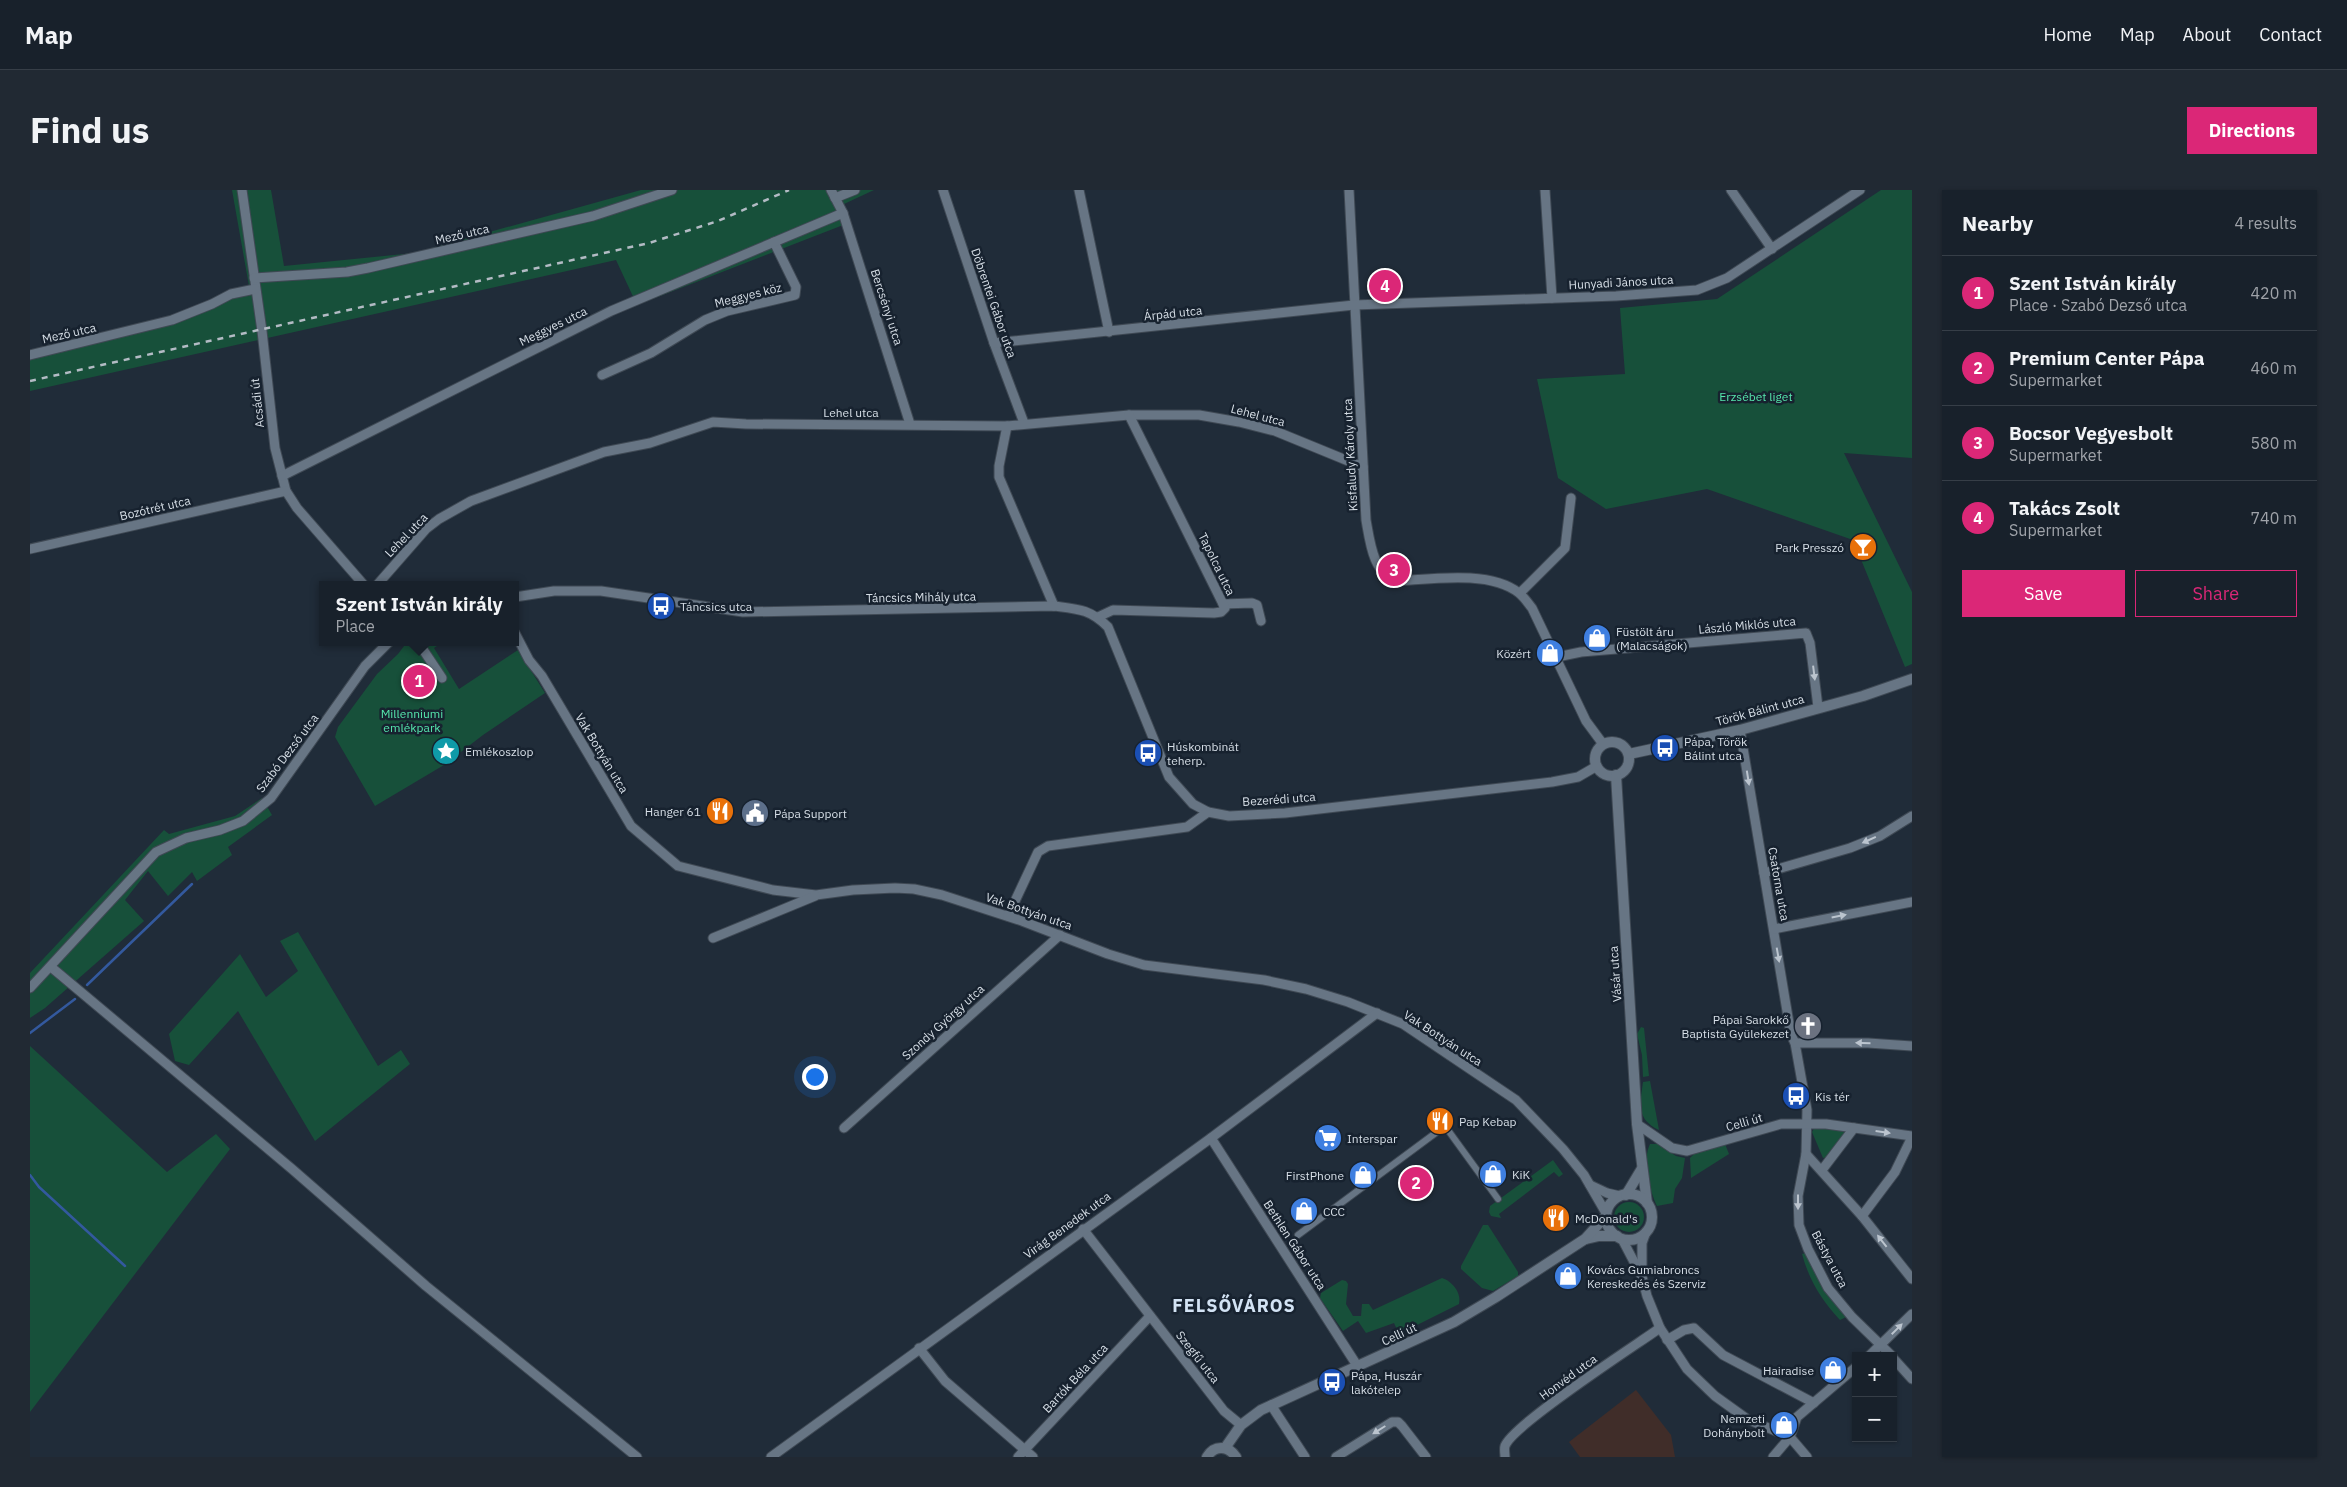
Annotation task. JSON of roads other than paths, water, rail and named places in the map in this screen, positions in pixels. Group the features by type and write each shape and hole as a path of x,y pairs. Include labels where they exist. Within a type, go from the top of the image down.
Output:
{"street":[{"name":"Acsádi út","path":"242,190 275,448 286,491 297,508 361,581"},
{"name":"Mező utca","path":"254,278 339,273 368,268 593,216 672,190"},
{"path":"833,194 855,190"},
{"name":"Döbrentei Gábor utca","path":"943,190 994,343 1024,423"},
{"path":"1079,190 1109,332"},
{"name":"Kisfaludy Károly utca","path":"1349,190 1363,467 1368,530 1376,560 1384,575 1397,581 1446,578 1482,580 1505,584 1520,593"},
{"path":"1545,190 1552,298"},
{"path":"1731,190 1772,249"},
{"name":"Hunyadi János utca","path":"1354,305 1552,298 1696,290 1715,284 1772,249 1860,190"},
{"name":"Bercsényi utca","path":"833,194 843,213 910,424"},
{"name":"Meggyes utca","path":"282,476 611,311 843,213"},
{"name":"Meggyes köz","path":"602,375 651,353 704,320 727,311 795,295 796,288 774,242"},
{"name":"Mező utca","path":"30,355 172,320 231,294 255,289"},
{"name":"Árpád utca","path":"994,343 1354,305"},
{"name":"Lehel utca","path":"380,581 426,529 458,507 506,487 604,452 650,443 714,422 1007,426 1129,415 1198,415 1239,422 1292,437 1363,467"},
{"name":"Tapolca utca","path":"1098,617 1113,610 1214,613 1221,612 1225,608 1129,415"},
{"path":"1007,426 999,466 999,477 1054,606"},
{"name":"Bozótrét utca","path":"30,549 286,491"},
{"path":"1571,498 1565,548 1520,593 1532,608 1586,721 1602,744"},
{"name":"Táncsics Mihály utca","path":"519,596 554,591 601,591 743,612 1054,606 1082,609 1098,617"},
{"path":"1223,604 1252,603 1257,605 1261,621"},
{"path":"1008,916 1038,852 1048,846 1188,827 1208,812 1193,804 1169,778 1108,627 1098,617"},
{"name":"László Miklós utca","path":"1557,657 1581,652 1806,633 1810,640 1818,707"},
{"name":"Vak Bottyán utca","path":"519,641 529,660 542,676 631,826 652,843 659,852 678,866 773,890 816,895 853,890 914,889 942,895 1008,916 1108,954 1144,965 1264,980 1306,989 1377,1014 1403,1024 1516,1100 1563,1149 1590,1184 1606,1215"},
{"name":"Szabó Dezső utca","path":"30,988 156,852 186,838 220,830 243,821 271,798 365,666 384,646"},
{"path":"421,646 442,678"},
{"name":"Török Bálint utca","path":"1628,754 1740,730 1863,696 1912,677"},
{"name":"Csatorna utca","path":"1740,730 1791,1035 1795,1043 1807,1110 1806,1123"},
{"path":"1618,742 1626,749 1628,765 1621,773 1616,775 1605,774 1597,766 1596,754 1602,744 1618,742"},
{"name":"Bezerédi utca","path":"1208,812 1229,816 1285,813 1552,782 1578,777 1597,766"},
{"name":"Vásár utca","path":"1616,775 1637,1124 1641,1170 1647,1203"},
{"path":"1764,873 1850,848 1880,836 1912,816"},
{"path":"713,938 816,895"},
{"path":"1774,929 1912,902"},
{"name":"Szondy György utca","path":"844,1128 1060,935"},
{"path":"51,967 285,1162 426,1286 637,1457"},
{"name":"Virág Benedek utca","path":"771,1457 1211,1138 1377,1014"},
{"path":"1795,1043 1868,1043 1912,1046"},
{"path":"1862,1216 1895,1172 1912,1137 1806,1123 1806,1154 1862,1216 1912,1279"},
{"name":"Celli út","path":"1637,1124 1672,1148 1687,1151 1781,1124 1806,1123"},
{"path":"1298,1235 1445,1126 1498,1199"},
{"path":"1822,1170 1854,1128"},
{"name":"Bethlen Gábor utca","path":"1211,1138 1358,1366"},
{"name":"Bástya utca","path":"1806,1154 1798,1196 1799,1226 1828,1288 1852,1318 1888,1352"},
{"path":"1641,1170 1623,1195 1612,1202 1606,1215 1609,1228 1620,1238 1642,1277 1647,1296 1660,1328 1687,1369 1715,1396 1747,1419 1790,1437 1807,1457"},
{"name":"Vak Bottyán utca","path":"1590,1184 1607,1193 1623,1195"},
{"path":"1623,1195 1638,1196 1647,1203 1652,1214 1652,1220 1642,1243 1642,1277"},
{"name":"Celli út","path":"1207,1457 1214,1449 1225,1448 1241,1425 1261,1410 1454,1322 1503,1293 1585,1239 1606,1215"},
{"name":"Szegfű utca","path":"1083,1229 1224,1411 1241,1425"},
{"path":"1620,1238 1639,1238 1646,1232"},
{"name":"Celli út","path":"1585,1239 1599,1236 1620,1238"},
{"path":"1873,1352 1912,1314"},
{"name":"Bartók Béla utca","path":"1021,1454 1150,1316"},
{"name":"Honvéd utca","path":"1505,1457 1505,1445 1512,1436 1563,1394 1660,1328"},
{"path":"1667,1340 1684,1330 1694,1328 1723,1355 1814,1403"},
{"path":"919,1348 945,1381 1021,1454 1033,1457"},
{"name":"Bástya utca","path":"1897,1362 1912,1379"},
{"path":"1772,1457 1790,1437 1797,1417 1852,1370"},
{"path":"1271,1405 1305,1457"},
{"path":"1336,1457 1392,1422 1398,1422 1426,1457"},
{"path":"1225,1448 1230,1450 1236,1457"}],"waterway":[{"path":"87,985 192,884"},
{"path":"30,1033 75,999"},
{"path":"30,1175 39,1187 125,1266"}],"railway":[{"path":"30,381 649,243 718,221 789,190"}],"place":[{"name":"Takács Zsolt","path":"1385,286"},
{"name":"Park Presszó","path":"1863,547"},
{"name":"Bocsor Vegyesbolt","path":"1394,570"},
{"name":"Táncsics utca","path":"661,606"},
{"name":"Füstölt áru (Malacságok)","path":"1597,638"},
{"name":"Közért","path":"1550,653"},
{"name":"Szent István király","path":"419,681"},
{"name":"Pápa, Török Bálint utca","path":"1665,748"},
{"name":"Emlékoszlop","path":"446,751"},
{"name":"Húskombinát teherp.","path":"1148,753"},
{"name":"Hanger 61","path":"720,811"},
{"name":"Pápa Support","path":"755,813"},
{"name":"Pápai Sarokkő Baptista Gyülekezet","path":"1808,1026"},
{"name":"Kis tér","path":"1796,1096"},
{"name":"Pap Kebap","path":"1440,1121"},
{"name":"Interspar","path":"1328,1138"},
{"name":"KiK","path":"1493,1174"},
{"name":"FirstPhone","path":"1363,1175"},
{"name":"Premium Center Pápa","path":"1416,1183"},
{"name":"CCC","path":"1304,1211"},
{"name":"McDonald's","path":"1556,1218"},
{"name":"Kovács Gumiabroncs Kereskedés és Szerviz","path":"1568,1276"},
{"name":"Hairadise","path":"1833,1370"},
{"name":"Pápa, Huszár lakótelep","path":"1332,1382"},
{"name":"Nemzeti Dohánybolt","path":"1784,1425"}],"district":[{"name":"FELSŐVÁROS","path":"1234,1305"}],"park label":[{"name":"Erzsébet liget","path":"1756,396"},
{"name":"Millenniumi emlékpark","path":"412,720"}]}
